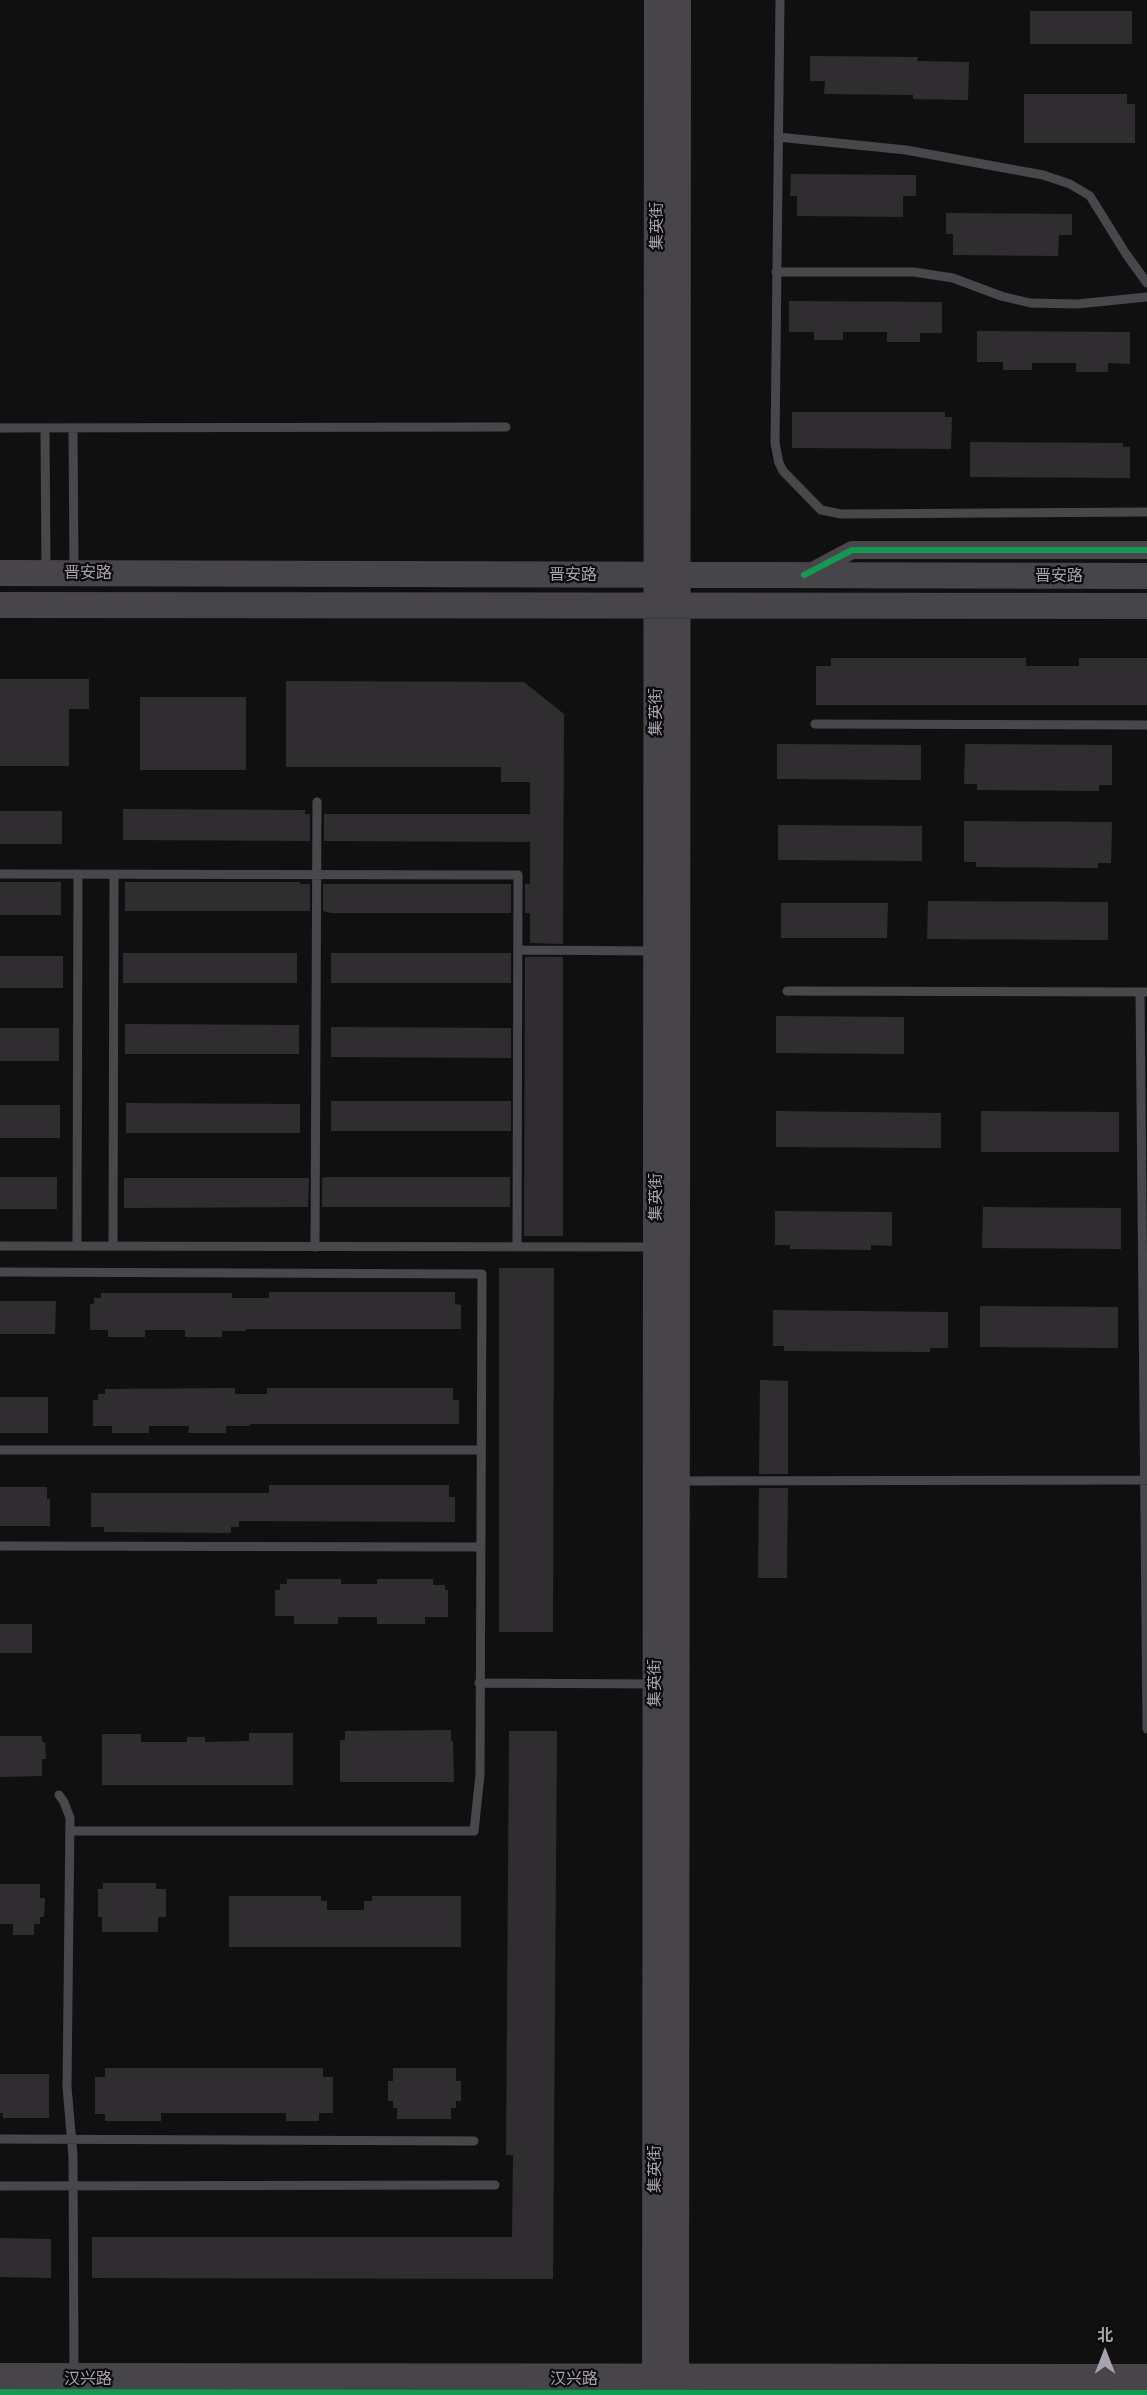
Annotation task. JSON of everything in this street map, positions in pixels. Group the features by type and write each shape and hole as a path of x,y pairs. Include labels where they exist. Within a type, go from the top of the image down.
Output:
{"main road":[{"name":"集英街","path":"657,0 667,575 676,1481 665,2388"},
{"name":"集英街","path":"667,575 678,0"},
{"name":"晋安路","path":"0,573 1147,576"},
{"name":"晋安路","path":"0,605 1147,606"},
{"name":"集英街","path":"665,2388 655,1684 656,951 667,605"},
{"name":"汉兴路","path":"0,2376 665,2388 1147,2392"},
{"name":"汉兴路","path":"0,2392 239,2394 665,2388 1147,2376"}],"street":[{"path":"804,575 852,550 1147,550"}],"lane":[{"path":"780,0 776,443 779,463 783,471 821,510 841,514 1147,512"},
{"path":"778,137 937,155 1043,175 1070,184 1090,196 1147,283"},
{"path":"776,273 915,272 953,278 1001,296 1030,303 1077,304 1147,297"},
{"path":"0,428 506,426"},
{"path":"45,428 46,573"},
{"path":"73,428 75,573"},
{"path":"815,724 1147,725"},
{"path":"315,1247 317,802"},
{"path":"0,874 518,875 517,1247"},
{"path":"77,1246 78,874"},
{"path":"113,1246 114,874"},
{"path":"518,950 656,951"},
{"path":"787,991 1144,992 1147,1729"},
{"path":"0,1246 656,1247"},
{"path":"0,1272 482,1275 480,1775 474,1831 70,1831"},
{"path":"0,1450 480,1450"},
{"path":"676,1481 1146,1480"},
{"path":"0,1546 480,1547"},
{"path":"479,1683 655,1684"},
{"path":"58,1795 64,1802 70,1818 67,2087 72,2139 74,2376"},
{"path":"0,2139 474,2141"},
{"path":"0,2186 495,2185"}],"building":[{"path":"1030,11 1132,11 1132,44 1030,44"},
{"path":"810,56 918,57 917,61 969,62 968,100 913,99 913,95 824,94 825,81 810,81"},
{"path":"1024,94 1127,94 1127,104 1135,104 1135,143 1024,143"},
{"path":"791,174 916,175 916,196 903,196 903,217 797,216 797,196 790,196"},
{"path":"946,213 1072,214 1072,235 1059,235 1058,256 953,255 953,234 946,234"},
{"path":"789,301 942,302 942,333 920,333 920,342 887,342 887,332 843,332 843,340 814,340 814,332 789,332"},
{"path":"977,331 1130,332 1130,364 1108,363 1108,372 1076,372 1076,363 1032,363 1032,370 1003,370 1003,362 977,362"},
{"path":"792,412 945,412 945,417 952,417 951,449 792,448"},
{"path":"970,442 1123,443 1123,447 1130,447 1130,478 970,477"},
{"path":"831,658 1026,658 1026,666 1079,666 1079,658 1147,658 1147,705 816,705 816,666 831,666"},
{"path":"0,679 89,679 89,709 69,709 69,766 0,766"},
{"path":"286,681 524,682 564,714 563,944 530,943 530,913 525,913 525,884 530,884 530,842 324,841 324,814 530,814 530,782 501,782 501,767 286,767"},
{"path":"140,697 246,697 246,770 140,770"},
{"path":"777,744 921,745 921,780 777,779"},
{"path":"965,744 1112,745 1112,785 1099,785 1099,791 977,790 977,784 964,784"},
{"path":"123,809 305,810 305,814 310,814 310,841 123,840"},
{"path":"0,811 62,811 62,844 0,844"},
{"path":"964,821 1112,822 1111,863 1098,863 1098,868 976,867 976,862 964,862"},
{"path":"778,825 922,826 922,861 778,860"},
{"path":"0,882 61,882 61,915 0,915"},
{"path":"125,882 300,882 300,884 310,884 310,911 125,911"},
{"path":"323,884 511,884 511,913 331,913 323,911"},
{"path":"928,901 1108,902 1108,940 927,939"},
{"path":"781,903 888,903 887,938 781,938"},
{"path":"123,953 297,953 297,983 123,983"},
{"path":"331,953 511,953 511,983 331,983"},
{"path":"0,956 63,956 63,988 0,988"},
{"path":"525,957 563,957 563,1236 524,1236"},
{"path":"776,1016 904,1017 904,1054 776,1053"},
{"path":"125,1024 299,1025 299,1054 125,1054"},
{"path":"331,1027 511,1028 511,1058 331,1057"},
{"path":"0,1028 59,1028 59,1061 0,1061"},
{"path":"331,1101 511,1101 511,1131 331,1131"},
{"path":"126,1103 300,1104 300,1133 126,1133"},
{"path":"0,1105 60,1105 60,1138 0,1138"},
{"path":"776,1111 941,1113 941,1148 776,1147"},
{"path":"981,1111 1119,1112 1119,1152 981,1152"},
{"path":"0,1177 57,1177 57,1209 0,1209"},
{"path":"510,1177 510,1207 322,1207 322,1178"},
{"path":"124,1178 309,1178 308,1207 124,1208"},
{"path":"983,1207 1121,1208 1121,1249 982,1248"},
{"path":"775,1211 892,1212 892,1246 871,1245 871,1250 790,1249 790,1245 775,1245"},
{"path":"499,1268 554,1268 553,1632 499,1632"},
{"path":"269,1292 455,1292 455,1304 461,1305 461,1329 246,1329 246,1331 222,1331 222,1337 185,1337 185,1330 145,1330 145,1337 108,1337 108,1330 90,1330 90,1304 94,1304 94,1298 101,1298 101,1293 232,1293 232,1298 269,1298"},
{"path":"0,1301 56,1301 55,1334 0,1334"},
{"path":"980,1306 1118,1307 1118,1348 980,1347"},
{"path":"773,1310 948,1312 948,1348 930,1348 930,1352 784,1351 784,1346 773,1346"},
{"path":"760,1380 788,1381 788,1474 759,1474"},
{"path":"235,1388 235,1394 267,1394 267,1388 453,1388 453,1400 459,1400 459,1424 250,1424 250,1426 226,1426 226,1433 188,1433 189,1426 149,1426 149,1433 112,1433 112,1426 93,1426 93,1400 98,1400 98,1394 105,1394 105,1389"},
{"path":"0,1397 48,1397 48,1433 0,1433"},
{"path":"269,1485 449,1485 449,1497 455,1497 455,1522 239,1521 239,1527 231,1527 231,1533 104,1532 104,1527 91,1527 91,1493 269,1493"},
{"path":"0,1487 47,1487 47,1499 50,1499 50,1526 0,1526"},
{"path":"759,1488 788,1488 787,1578 758,1578"},
{"path":"287,1579 341,1579 341,1584 377,1584 377,1579 433,1579 433,1585 445,1585 445,1590 448,1590 448,1617 425,1617 425,1624 377,1624 377,1617 338,1617 338,1624 294,1624 294,1616 275,1616 275,1590 280,1590 280,1584 287,1584"},
{"path":"0,1624 32,1624 32,1653 0,1653"},
{"path":"451,1730 454,1782 340,1782 340,1740 345,1740 345,1731"},
{"path":"509,1731 557,1731 553,2279 92,2278 92,2237 512,2237 513,2155 506,2155"},
{"path":"249,1733 293,1733 293,1785 102,1785 102,1734 141,1734 141,1742 187,1742 187,1737 205,1737 205,1742 249,1741"},
{"path":"0,1736 42,1736 42,1742 45,1742 46,1759 42,1759 42,1776 0,1777"},
{"path":"103,1883 156,1883 156,1889 166,1889 166,1917 158,1917 158,1932 102,1932 102,1917 98,1917 98,1889 103,1889"},
{"path":"0,1884 40,1884 40,1898 45,1898 44,1917 40,1917 40,1924 34,1924 34,1935 13,1935 13,1924 0,1924"},
{"path":"229,1896 321,1896 321,1901 327,1901 327,1910 364,1910 364,1901 372,1901 372,1896 461,1896 461,1947 229,1947"},
{"path":"105,2068 323,2068 323,2077 333,2077 333,2113 319,2113 319,2121 286,2121 286,2113 161,2113 161,2121 105,2121 105,2114 95,2114 95,2077 105,2077"},
{"path":"393,2068 456,2068 456,2081 461,2081 461,2101 456,2101 456,2108 451,2108 451,2119 397,2119 397,2108 393,2108 393,2101 388,2101 388,2081 393,2081"},
{"path":"0,2074 49,2074 49,2118 3,2118 3,2113 0,2113"},
{"path":"0,2238 51,2239 51,2278 0,2277"}],"cycle path":[{"path":"804,575 852,550 1147,550"},
{"path":"0,2392 1147,2393"}]}
